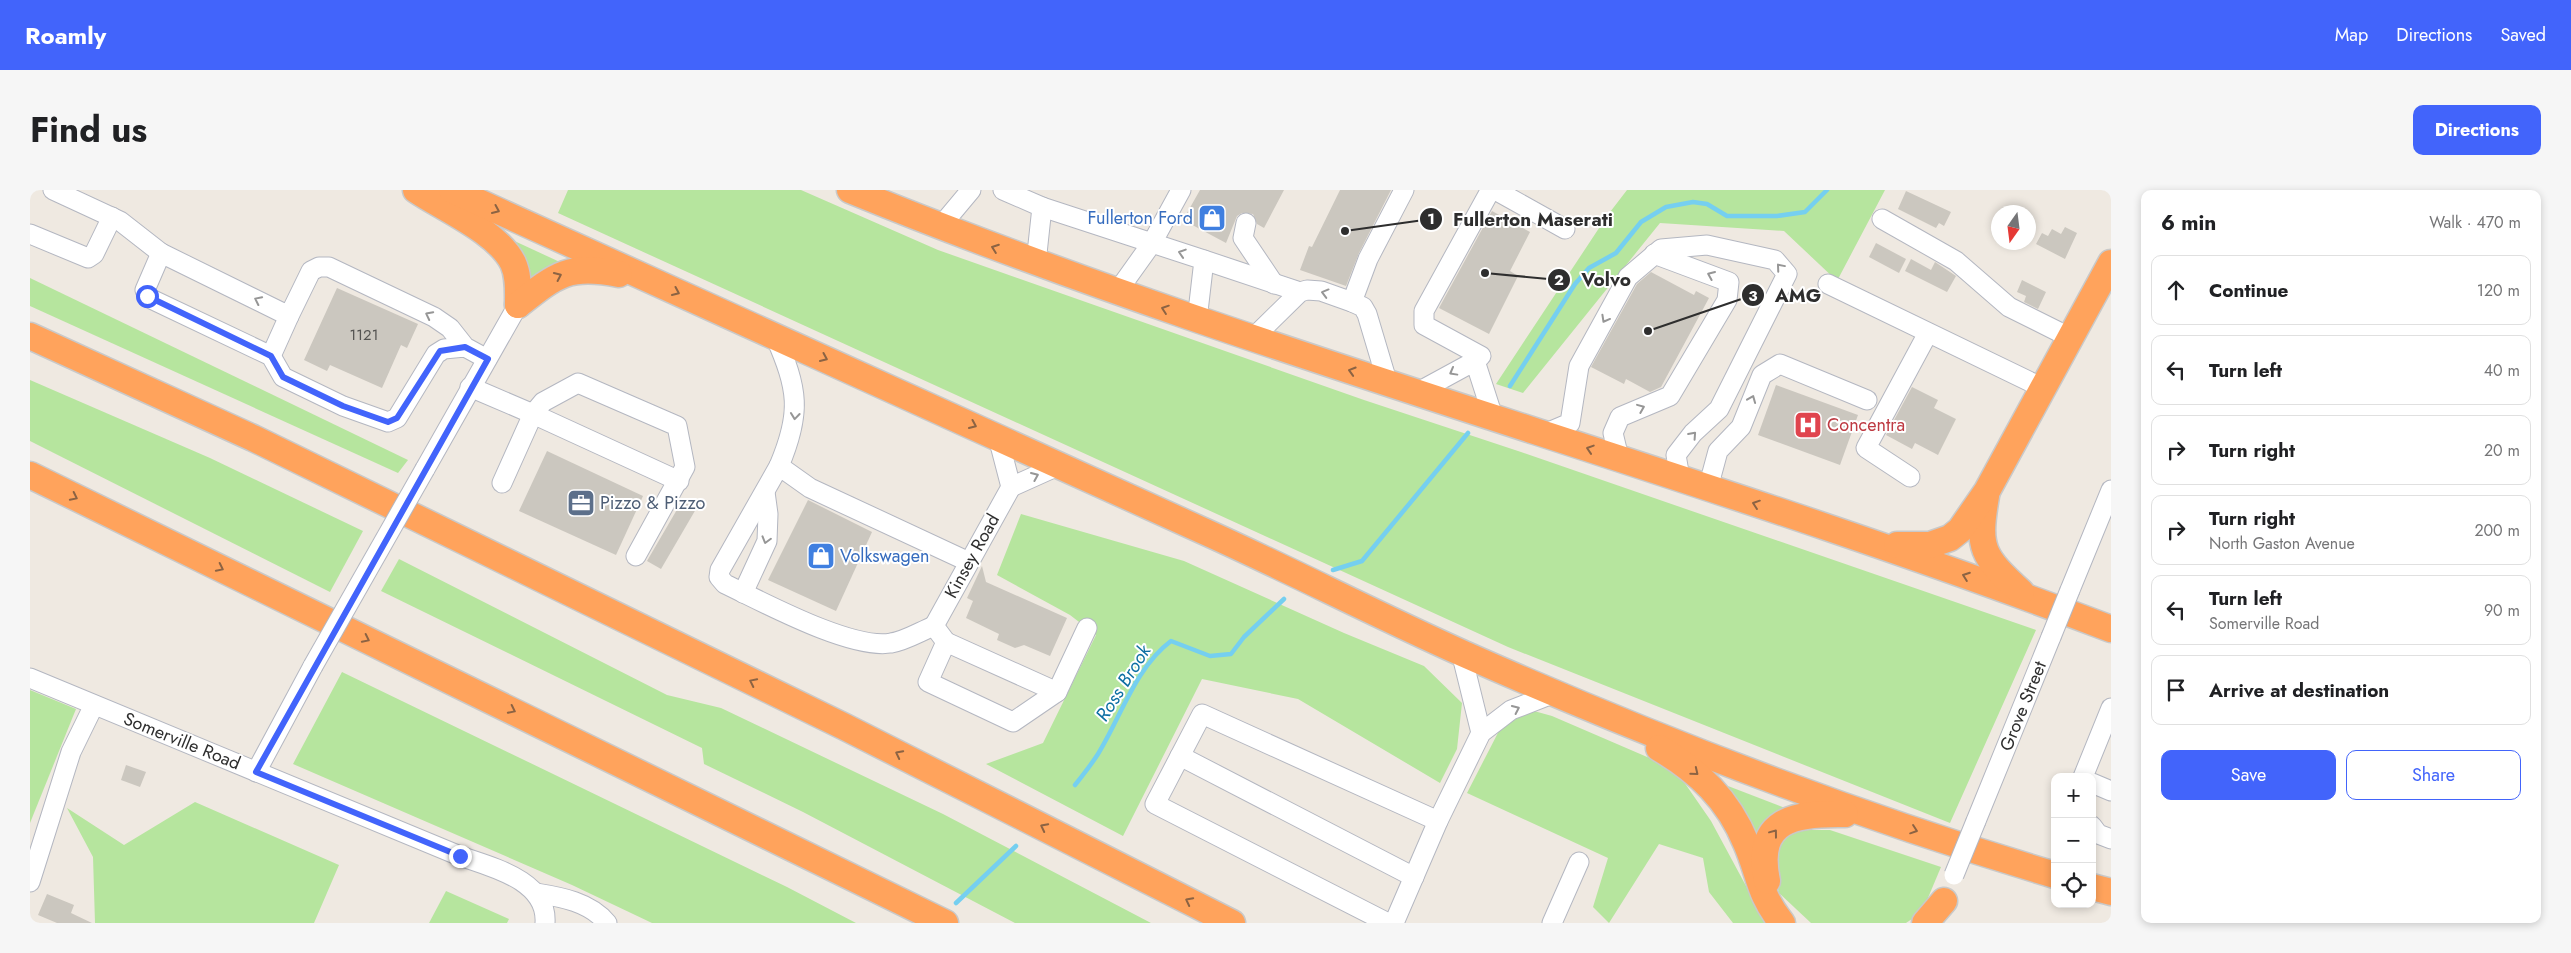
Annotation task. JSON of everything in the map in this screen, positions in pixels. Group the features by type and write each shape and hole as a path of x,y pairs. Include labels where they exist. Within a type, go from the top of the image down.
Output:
{"highway":[{"path":"416,190 480,230 506,251 516,272 518,305"},
{"path":"452,190 998,436 1289,570 1461,652 1566,698 1738,767 1868,815 1973,851 2051,874"},
{"path":"850,190 940,227 1036,263 1252,339 1387,381 1680,478 2028,598 2106,622"},
{"path":"518,305 546,282 575,271 602,271 651,281"},
{"path":"1878,545 1930,545 1950,538 1960,530 1987,491 2071,338 2107,278"},
{"path":"30,336 262,442 853,731 1232,923"},
{"path":"30,475 945,923"},
{"path":"1987,491 1981,526 1983,547 1999,571 2028,598"},
{"path":"1566,698 1669,754 1692,770 1720,796 1747,844 1761,891 1770,908 1782,923"},
{"path":"1794,923 1772,895 1767,880 1765,849 1771,836 1781,824 1812,813 1868,815"},
{"path":"2096,888 2111,892"},
{"path":"1925,923 1942,912"}],"street":[{"path":"53,190 126,224 161,252 289,316"},
{"path":"940,227 971,190"},
{"path":"1003,190 1042,207 1274,284 1300,292 1321,291 1363,307 1367,314 1387,381"},
{"path":"1117,292 1152,243 1181,190"},
{"path":"1352,302 1368,259 1404,190"},
{"path":"1418,392 1481,356 1424,325 1424,311 1490,191 1497,190 1565,229"},
{"path":"1036,263 1042,207"},
{"path":"30,234 88,258 94,254 112,217"},
{"path":"1882,219 1956,261 2009,307 2071,338"},
{"path":"1246,223 1243,238 1274,284"},
{"path":"1544,434 1570,423 1579,366 1628,278 1654,254 1661,249 1707,245 1774,260 1787,274 1719,409 1693,434 1676,455 1680,478"},
{"path":"161,252 146,288 148,298 271,356 283,377 343,406 388,422 397,418 436,354 444,349 465,347"},
{"path":"1619,458 1613,433 1620,416 1670,396 1727,300 1729,282 1654,254"},
{"path":"1197,320 1204,260"},
{"path":"271,356 311,271 324,266 434,317 450,328 465,347 488,359"},
{"path":"1828,284 2043,388"},
{"path":"1252,339 1300,292"},
{"path":"256,772 313,666 518,305"},
{"path":"1910,477 1866,448 1928,333"},
{"path":"775,336 787,364 796,409 790,438 779,466 719,574 722,582 819,627 868,643 892,643 934,626 946,642 1057,692"},
{"path":"1475,361 1493,417"},
{"path":"1708,488 1718,451 1741,427 1762,375 1780,364 1867,400"},
{"path":"502,483 533,414 543,402 578,383 677,426 685,467 636,556"},
{"path":"470,387 679,481"},
{"path":"998,436 1011,487 1060,466"},
{"path":"779,466 810,488 969,562"},
{"name":"Kinsey Road","path":"934,626 1011,487"},
{"name":"Grove Street","path":"1942,912 1954,875 2111,490"},
{"path":"743,593 767,541 768,514 765,492"},
{"path":"946,642 928,682 1013,722 1057,692 1087,628"},
{"path":"1461,652 1481,733"},
{"name":"Somerville Road","path":"30,678 501,871 523,882 536,893"},
{"path":"1394,923 1438,821 1481,733 1511,710 1566,698"},
{"path":"30,882 71,752 94,705"},
{"path":"2085,773 2111,708"},
{"path":"1388,923 1155,804 1202,714 1438,821"},
{"path":"1180,756 1414,877"},
{"path":"2096,785 2111,791"},
{"path":"2096,831 2111,839"},
{"path":"1552,923 1579,862"},
{"path":"536,893 545,916 544,923"},
{"path":"536,893 575,902 598,912 607,923"}],"green space":[{"path":"568,190 801,190 938,250 1364,400 1521,452 2036,630 1950,823 1508,647 558,213"},
{"path":"1627,190 1885,190 1837,281 1784,231 1660,223 1523,393 1496,384 1607,216"},
{"path":"508,238 562,263 528,288"},
{"path":"30,278 408,460 398,473 30,306"},
{"path":"30,380 210,458 363,531 330,592 30,441"},
{"path":"1021,514 1184,561 1344,633 1424,666 1462,703 1457,749 1440,783 1298,699 1202,679 1123,836 986,764 1043,743 1096,635 1070,615 997,575"},
{"path":"399,559 667,695 721,708 943,814 1151,923 1015,923 803,812 704,764 702,748 381,591"},
{"path":"342,672 787,887 856,923 652,923 572,885 293,764"},
{"path":"30,690 76,709 30,823"},
{"path":"1534,711 1552,716 1675,769 1711,821 1766,923 1733,923 1709,892 1703,858 1659,844 1609,923 1593,907 1608,858 1467,793 1502,725"},
{"path":"1728,786 1785,808 1755,840"},
{"path":"195,802 339,865 314,923 95,923 93,857 67,808 124,845"},
{"path":"1792,830 1830,830 1941,867 1922,912 1906,923 1811,923 1779,893 1771,859"},
{"path":"446,891 509,919 507,923 429,923"}],"building":[{"name":"Fullerton Ford","path":"1200,190 1284,190 1264,228 1257,224 1253,214 1242,213 1237,216 1226,243 1183,220"},
{"path":"1340,190 1391,190 1359,253 1346,286 1300,270 1309,246 1312,247"},
{"path":"1906,191 1951,212 1944,226 1939,223 1936,228 1898,209"},
{"path":"1492,211 1530,232 1510,271 1518,276 1489,334 1439,308"},
{"path":"2065,227 2077,233 2065,259 2036,244 2042,233 2048,236 2052,229 2061,234"},
{"path":"1876,243 1906,259 1899,273 1869,257"},
{"path":"1911,259 1931,270 1935,262 1956,276 1947,292 1905,271"},
{"path":"1651,272 1694,295 1696,291 1709,298 1661,387 1650,392 1626,379 1624,384 1591,367 1637,284"},
{"path":"2022,280 2046,292 2038,309 2024,302 2026,296 2017,292"},
{"path":"337,288 418,324 407,348 401,345 382,388 330,365 327,371 304,360"},
{"name":"Concentra","path":"1776,385 1858,415 1840,465 1758,435"},
{"path":"1912,387 1938,400 1934,408 1956,419 1938,455 1915,443 1912,449 1886,435"},
{"name":"Pizzo & Pizzo","path":"547,451 643,496 616,555 519,511"},
{"name":"Volkswagen","path":"808,500 872,532 836,611 768,580"},
{"path":"682,501 696,509 661,569 647,561"},
{"path":"982,566 986,582 1067,618 1050,656 1024,645 1015,648 997,640 999,634 966,618 973,601 967,598"},
{"path":"126,765 146,772 140,787 121,780"},
{"path":"47,894 74,905 71,913 92,923 57,923 38,915"}],"waterway":[{"name":"Ross Brook","path":"1510,386 1575,284 1589,268 1616,253 1641,222 1666,207 1693,202 1707,204 1727,216 1777,216 1805,212 1827,190"},
{"name":"Ross Brook","path":"1333,570 1362,561 1468,433"},
{"name":"Ross Brook","path":"1075,785 1098,754 1138,679 1158,652 1171,641 1210,656 1231,654 1244,637 1284,599"},
{"name":"Ross Brook","path":"956,903 1016,846"}],"place":[{"name":"Fullerton Ford","path":"1212,218"},
{"name":"Fullerton Maserati","path":"1345,231"},
{"name":"Volvo","path":"1485,273"},
{"name":"AMG","path":"1648,331"},
{"name":"Concentra","path":"1808,425"},
{"name":"Pizzo & Pizzo","path":"581,503"},
{"name":"Volkswagen","path":"821,556"}],"route":[{"path":"147,296 271,356 283,377 343,406 388,422 397,418 436,354 440,351 465,347 488,359 470,387 313,666 256,772 460,856"}]}
